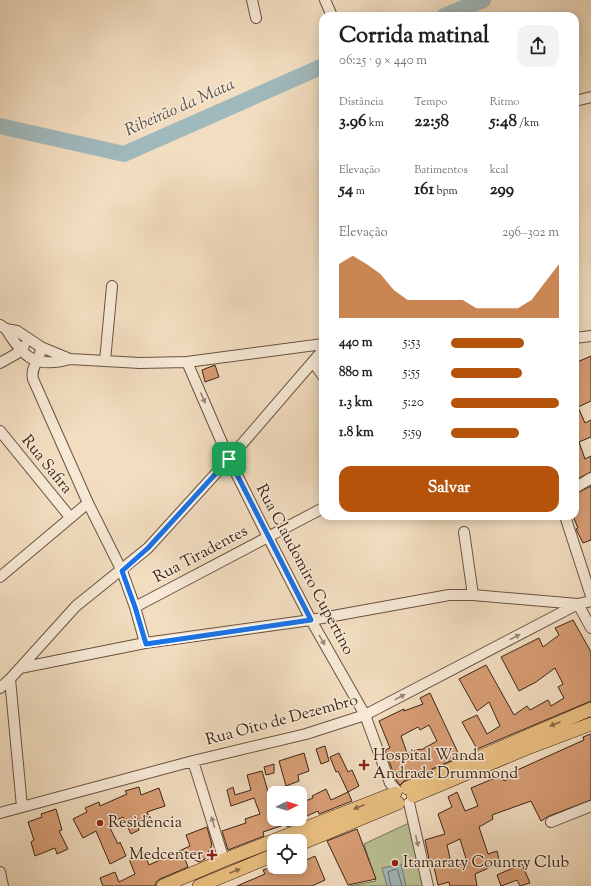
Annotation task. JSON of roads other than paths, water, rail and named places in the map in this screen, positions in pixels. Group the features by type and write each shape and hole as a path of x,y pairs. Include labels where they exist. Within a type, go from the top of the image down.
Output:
{"main road":[{"path":"307,841 591,709"},
{"path":"163,886 224,860 403,796 591,724"},
{"path":"199,886 267,858"}],"street":[{"path":"252,0 256,18"},
{"path":"327,1 331,12"},
{"path":"579,100 591,97"},
{"path":"105,361 112,286"},
{"path":"3,327 16,332 41,347 70,359"},
{"path":"3,327 28,358 37,361 56,362 70,359 140,363 187,362 319,345"},
{"path":"579,338 591,336"},
{"path":"0,363 21,350 25,344 32,342"},
{"path":"41,347 41,352 33,368 33,379 88,503 122,571 146,644"},
{"path":"0,688 10,679 76,606 122,571 148,548 229,459 319,355"},
{"name":"Rua Claudomiro Cupertino","path":"187,362 229,459 268,537 311,620 365,715 390,783 403,796 428,886"},
{"path":"313,362 319,370"},
{"name":"Rua Safira","path":"0,431 70,517"},
{"path":"579,486 591,478"},
{"path":"0,577 88,503"},
{"name":"Rua Tiradentes","path":"135,607 319,510"},
{"path":"566,520 591,596"},
{"path":"464,532 473,595"},
{"path":"20,668 146,644 311,620 449,595 473,595 578,604 591,601"},
{"path":"578,604 591,628"},
{"name":"Rua Oito de Dezembro","path":"0,813 193,761 306,734 365,715 578,604"},
{"path":"10,679 22,806"},
{"path":"193,761 224,860"},
{"path":"552,822 591,806"},
{"path":"0,872 3,886"}],"water":[{"path":"401,864 406,886 387,886 382,868"}],"waterway":[{"name":"Ribeirão da Mata","path":"454,12 483,0"},
{"name":"Ribeirão da Mata","path":"0,126 124,154 319,68"}],"place":[{"name":"Hospital Wanda Andrade Drummond","path":"364,765"},
{"name":"Residência","path":"100,823"},
{"name":"Medcenter","path":"212,855"},
{"name":"Itamaraty Country Club","path":"395,863"}]}
